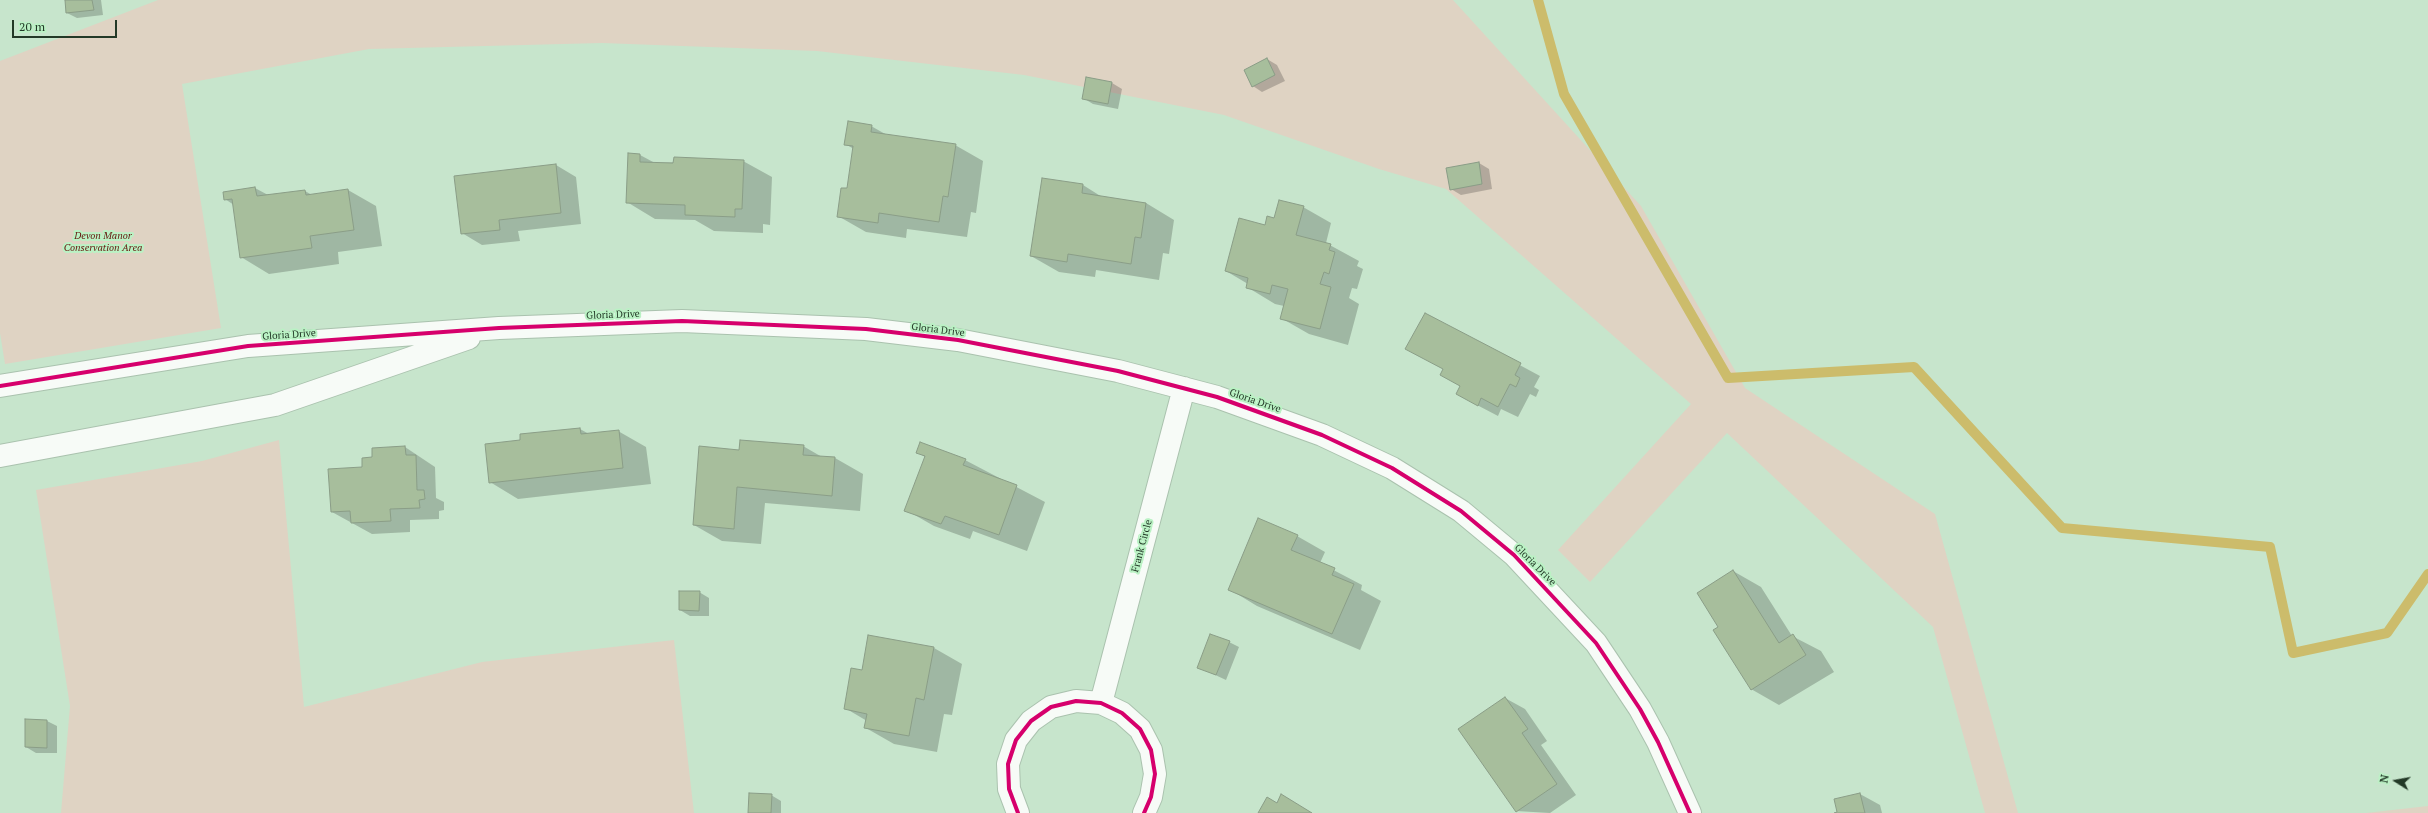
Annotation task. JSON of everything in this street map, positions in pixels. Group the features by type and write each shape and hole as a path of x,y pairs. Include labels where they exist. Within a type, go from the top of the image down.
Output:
{"street":[{"name":"Gloria Drive","path":"0,386 248,346 499,328 682,321 866,329 958,340 1118,371 1184,388 1287,421 1356,450 1427,488 1461,511 1487,532 1541,582 1596,643 1654,735 1690,813"},
{"name":"Gloria Drive","path":"0,456 275,405 499,328"},
{"name":"Frank Circle","path":"1101,703 1184,388"},
{"path":"1018,813 1009,789 1008,764 1016,740 1031,721 1051,707 1076,701 1101,703 1122,713 1140,729 1151,750 1156,774 1151,797 1144,813"}],"green space":[{"name":"Devon Manor Conservation Area","path":"158,0 1453,0 1641,206 1745,388 1935,514 2018,813 1985,813 1933,627 1727,433 1590,582 1558,550 1691,404 1446,189 1379,169 1224,115 1024,75 817,51 602,43 369,49 182,84 221,328 5,364 0,333 0,61"},
{"path":"279,440 304,707 482,662 674,640 694,813 61,813 70,706 36,490 202,461"},
{"path":"2428,806 2428,813 2366,813"}],"building":[{"path":"65,0 92,0 94,10 66,13"},
{"path":"1267,58 1275,75 1252,87 1244,70"},
{"path":"1086,77 1112,82 1108,104 1082,99"},
{"path":"848,121 872,125 871,132 956,144 948,197 943,196 939,222 879,213 878,223 837,217 841,188 847,188 853,146 844,145"},
{"path":"628,153 640,154 640,162 673,163 674,157 744,160 742,209 735,209 735,217 685,215 685,205 626,203"},
{"path":"1479,162 1482,184 1450,190 1446,168"},
{"path":"556,164 561,213 499,220 500,230 461,234 454,176"},
{"path":"1042,178 1083,184 1082,193 1146,203 1141,238 1135,237 1131,264 1068,254 1067,262 1030,256"},
{"path":"255,187 257,196 305,190 306,195 348,189 354,230 310,236 312,248 240,258 232,199 224,200 223,192"},
{"path":"1279,200 1304,206 1296,235 1331,244 1329,250 1335,252 1329,274 1324,272 1320,284 1331,287 1320,329 1280,319 1288,289 1272,285 1270,294 1246,288 1248,278 1225,271 1239,218 1265,225 1267,216 1274,218"},
{"path":"1425,313 1521,363 1515,375 1520,378 1516,387 1510,384 1498,407 1481,398 1478,406 1456,394 1460,386 1440,375 1443,369 1405,349"},
{"path":"580,428 581,434 619,430 623,468 489,483 485,444 520,440 520,434"},
{"path":"740,440 804,445 803,455 835,457 832,496 737,487 734,529 693,525 699,446 739,450"},
{"path":"920,442 966,459 963,465 1017,485 999,535 945,516 941,524 904,511 925,456 916,453"},
{"path":"405,446 406,455 416,455 417,490 424,490 425,499 419,500 420,508 390,509 391,521 351,523 350,511 331,512 328,469 362,467 362,458 372,457 372,448"},
{"path":"1258,518 1298,535 1291,550 1335,568 1332,575 1354,584 1332,634 1228,590"},
{"path":"1733,570 1779,643 1793,634 1806,655 1751,690 1713,630 1718,627 1697,593"},
{"path":"679,591 700,591 699,611 679,610"},
{"path":"1210,634 1230,641 1216,675 1197,668"},
{"path":"868,635 934,647 924,700 916,698 909,736 864,728 867,714 844,709 851,668 862,670"},
{"path":"1505,697 1528,729 1522,733 1557,784 1516,812 1458,729"},
{"path":"25,719 47,720 47,748 25,747"},
{"path":"749,793 772,794 771,813 748,813"},
{"path":"1860,793 1865,813 1834,813 1837,812 1834,799"},
{"path":"1281,794 1312,813 1258,813 1267,797 1277,803"}],"waterway":[{"path":"1538,0 1564,94 1728,378 1914,367 2062,528 2270,547 2293,653 2387,633 2428,574"}],"cycle path":[{"path":"0,386 248,346 499,328 682,321 866,329 958,340 1118,371 1217,397 1322,435 1392,468 1461,511 1514,555 1596,643 1640,709 1658,742 1690,813"},
{"path":"1018,813 1009,789 1008,764 1016,740 1031,721 1051,707 1076,701 1101,703 1122,713 1140,729 1151,750 1155,774 1151,797 1144,813"}]}
